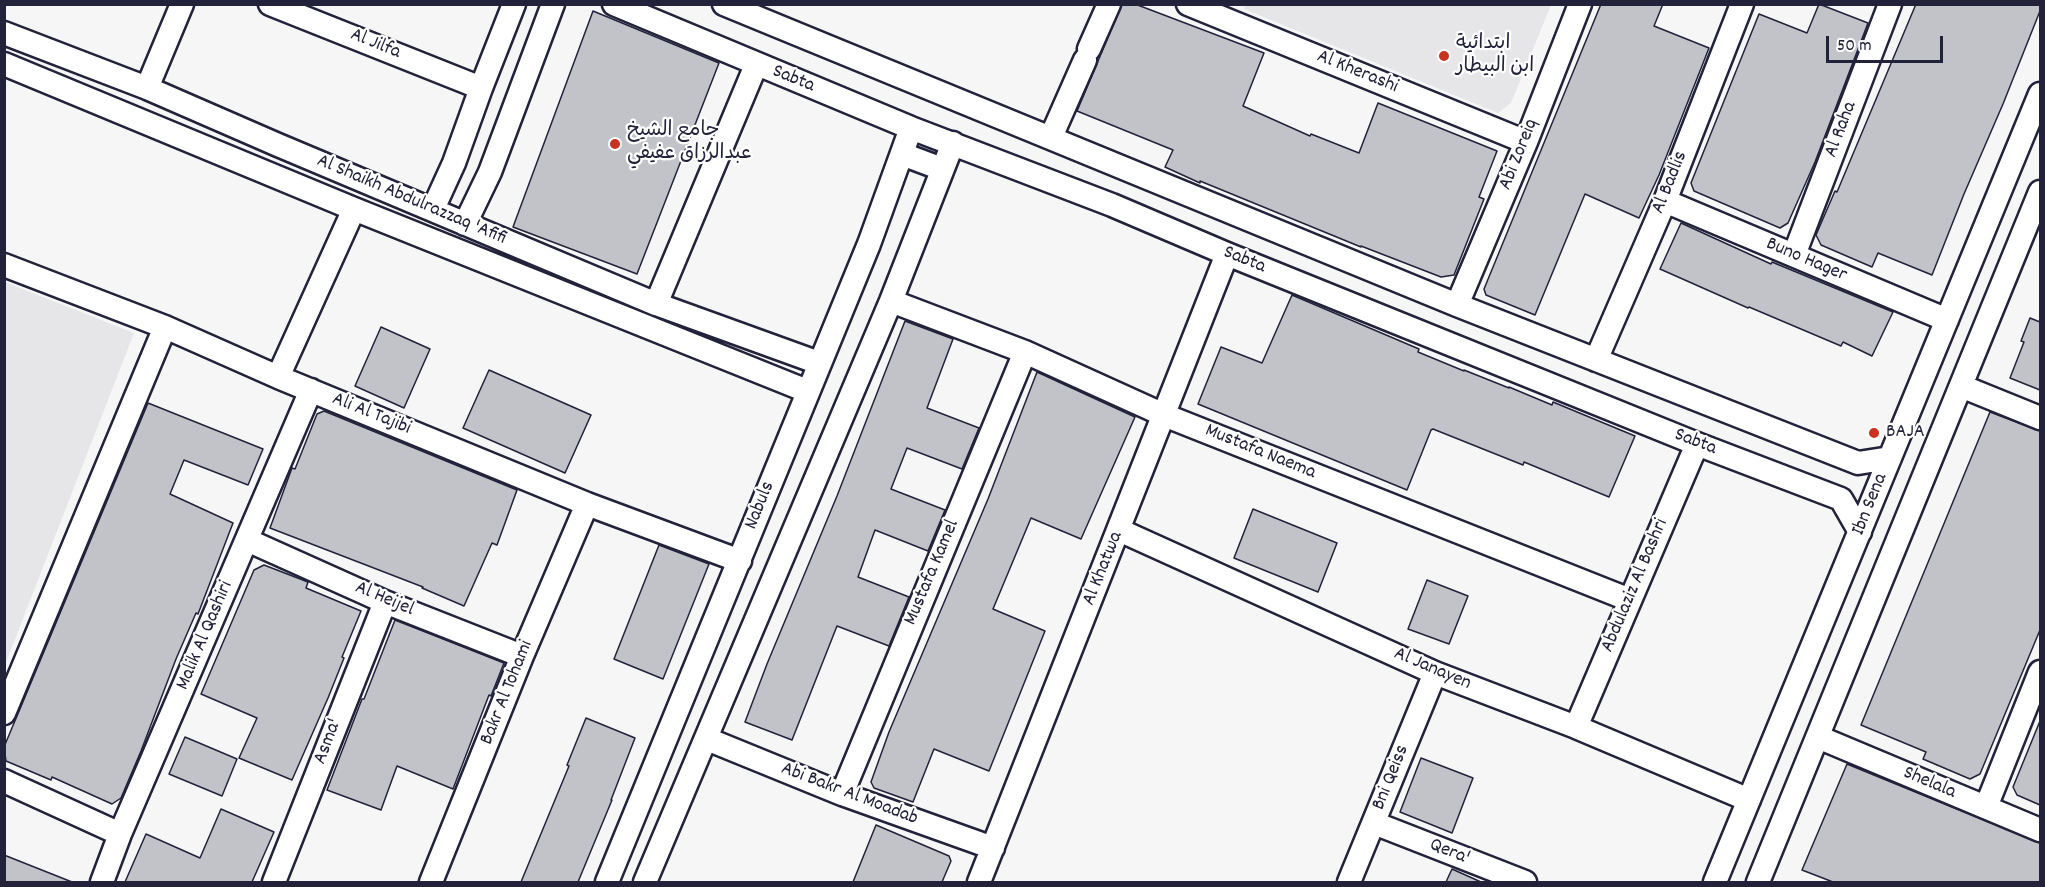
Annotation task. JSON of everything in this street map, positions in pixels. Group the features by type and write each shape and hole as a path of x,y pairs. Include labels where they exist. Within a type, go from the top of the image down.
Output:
{"street":[{"path":"147,88 182,4"},
{"name":"Al Jilfa","path":"270,4 319,13 481,88"},
{"path":"433,209 454,163 514,4"},
{"path":"465,224 490,172 553,4"},
{"name":"Sabta","path":"614,4 911,128 1121,209 1697,444 1842,499"},
{"name":"Sabta","path":"724,4 1457,305 1858,463"},
{"path":"1050,137 1109,4"},
{"name":"Al Kherashi","path":"1188,4 1224,11 1526,142"},
{"name":"Abi Zoreiq","path":"1457,305 1526,142 1580,4"},
{"name":"Al Badlis","path":"1596,360 1665,201 1742,4"},
{"name":"Al Raha","path":"1794,255 1890,4"},
{"name":"Al Shaikh Abdulrazzaq 'Afifi","path":"4,33 147,88 656,304 819,363"},
{"name":"Al Shaikh Abdulrazzaq 'Afifi","path":"4,64 354,209 807,391"},
{"path":"656,304 756,64"},
{"name":"Ibn Sena","path":"1715,882 2040,94"},
{"name":"Nabuls","path":"607,882 868,244 911,128"},
{"name":"Nabuls","path":"645,882 891,301 953,143"},
{"path":"902,154 942,169"},
{"path":"454,163 464,182 490,172"},
{"path":"1121,209 1136,174"},
{"name":"Ibn Sena","path":"1767,880 1818,737 2040,192"},
{"name":"Buno Hager","path":"1665,201 1947,320"},
{"path":"278,377 354,209"},
{"name":"Al Khatwa","path":"979,882 1227,254"},
{"name":"Ali Al Tajibi","path":"4,266 165,327 278,377 587,504 740,561"},
{"name":"Mustafa Naema","path":"891,301 1025,352 1164,415 1630,600"},
{"path":"4,713 165,327"},
{"name":"Mustafa Kamel","path":"842,794 1025,352"},
{"path":"782,382 799,372 792,353"},
{"path":"1961,386 2040,418"},
{"name":"Malik Al Qashiri","path":"102,882 120,834 312,390"},
{"name":"Abdulaziz Al Bashri","path":"1576,727 1697,444"},
{"path":"1860,532 1842,499 1858,463 1890,458"},
{"name":"Bakr Al Tohami","path":"430,882 587,504"},
{"name":"Al Janayen","path":"1119,530 1435,673 1576,727 1749,800"},
{"name":"Al Heijel","path":"247,540 385,602 522,656"},
{"name":"Asma'","path":"274,882 385,602"},
{"path":"1986,807 2040,672"},
{"name":"Bni Qeiss","path":"1349,882 1435,673"},
{"name":"Shelala","path":"1818,737 2040,830"},
{"name":"Abi Bakr Al Moadab","path":"707,739 842,794 993,848"},
{"path":"4,781 120,834"},
{"name":"Qera'","path":"1374,823 1524,882"}],"shaded area":[{"name":"ابتدائية ابن البيطار","path":"1246,4 1551,5 1511,103 1498,113 1244,9"},
{"path":"5,282 134,333 5,665"}],"building":[{"path":"1122,4 1135,4 1264,53 1243,106 1310,136 1311,134 1359,153 1378,103 1497,151 1479,197 1484,199 1454,275 1441,277 1200,181 1200,183 1165,167 1173,150 1077,111"},
{"path":"1601,4 1663,4 1654,26 1709,48 1659,175 1639,218 1585,194 1535,315 1486,295 1484,289"},
{"path":"1819,4 1868,23 1815,162 1788,223 1780,228 1694,191 1691,183 1759,14 1807,33"},
{"path":"1916,4 2040,4 2040,11 2003,104 1932,275 1878,253 1872,267 1821,245 1816,235 1835,191 1837,192"},
{"name":"جامع الشيخ عبدالرزاق عفيفي","path":"593,11 719,63 637,274 513,227"},
{"path":"1681,223 1771,264 1772,262 1893,312 1872,356 1843,342 1841,346 1748,308 1660,269"},
{"path":"1292,295 1419,349 1418,352 1464,371 1552,405 1553,402 1635,436 1609,497 1524,462 1523,465 1433,429 1407,490 1198,404 1221,347 1262,363"},
{"path":"2030,318 2040,322 2040,390 2010,378 2024,342 2021,341"},
{"path":"905,321 953,339 927,408 979,428 962,469 907,448 891,489 945,510 928,551 875,530 858,577 909,597 889,646 837,626 792,740 745,722"},
{"path":"381,327 430,349 404,408 355,386"},
{"path":"489,370 591,415 565,473 463,428"},
{"path":"1037,372 1135,417 1081,539 1031,518 993,609 1045,631 989,771 934,749 913,802 874,788 871,782 889,732 988,499"},
{"path":"148,403 263,449 248,485 184,460 170,494 233,523 198,614 196,613 176,659 121,798 112,804 52,777 51,780 6,761 4,747"},
{"path":"324,411 517,490 497,545 492,543 464,606 423,587 270,528 292,468 295,469 317,414"},
{"path":"1990,412 2040,431 2040,630 1980,774 1970,779 1923,759 1926,752 1861,725"},
{"path":"1253,509 1337,543 1318,592 1234,558"},
{"path":"659,545 709,564 663,679 614,659"},
{"path":"264,565 308,582 306,588 361,611 328,698 292,780 239,758 257,718 201,694 254,570"},
{"path":"1427,580 1468,596 1449,644 1408,629"},
{"path":"395,620 504,663 491,696 489,695 453,789 397,766 381,810 327,790"},
{"path":"586,718 635,738 612,800 578,882 521,882 569,766 567,765"},
{"path":"2040,721 2040,805 2017,795 2013,787"},
{"path":"185,737 237,759 222,796 169,774"},
{"path":"1421,758 1473,778 1452,833 1400,812"},
{"path":"1847,764 2040,843 2040,882 1833,882 1802,870"},
{"path":"221,809 274,832 252,882 125,882 146,834 200,858"},
{"path":"876,825 949,856 951,861 942,882 853,882"},
{"path":"4,855 72,882 4,882"},
{"path":"1452,869 1481,882 1446,882"}],"place":[{"name":"ابتدائية ابن البيطار","path":"1444,56"},
{"name":"جامع الشيخ عبدالرزاق عفيفي","path":"615,144"},
{"name":"BAJA","path":"1874,433"}]}
